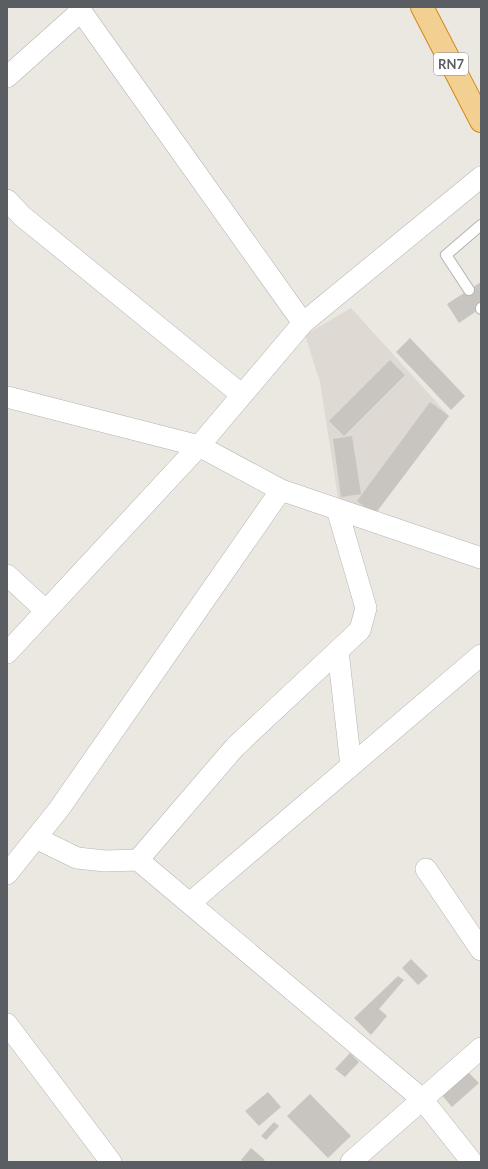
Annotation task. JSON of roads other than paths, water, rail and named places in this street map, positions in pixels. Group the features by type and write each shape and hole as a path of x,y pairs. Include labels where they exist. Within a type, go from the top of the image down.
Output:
{"highway":[{"name":"RN7","path":"422,7 481,121"}],"street":[{"path":"7,77 80,9 303,323"},
{"path":"7,653 199,446 303,323 481,176"},
{"path":"7,200 22,216 242,395"},
{"path":"7,397 199,446 281,490 481,558"},
{"path":"7,874 60,809 281,490"},
{"path":"138,860 234,746 360,630 366,608 337,510"},
{"path":"7,575 46,611"},
{"path":"338,651 351,766"},
{"path":"190,903 481,656"},
{"path":"36,838 77,858 105,861 138,860 422,1099 472,1162"},
{"path":"426,869 481,950"},
{"path":"7,1024 111,1162"},
{"path":"351,1162 481,1048"}],"lane":[{"path":"469,290 446,255 481,225"}]}
